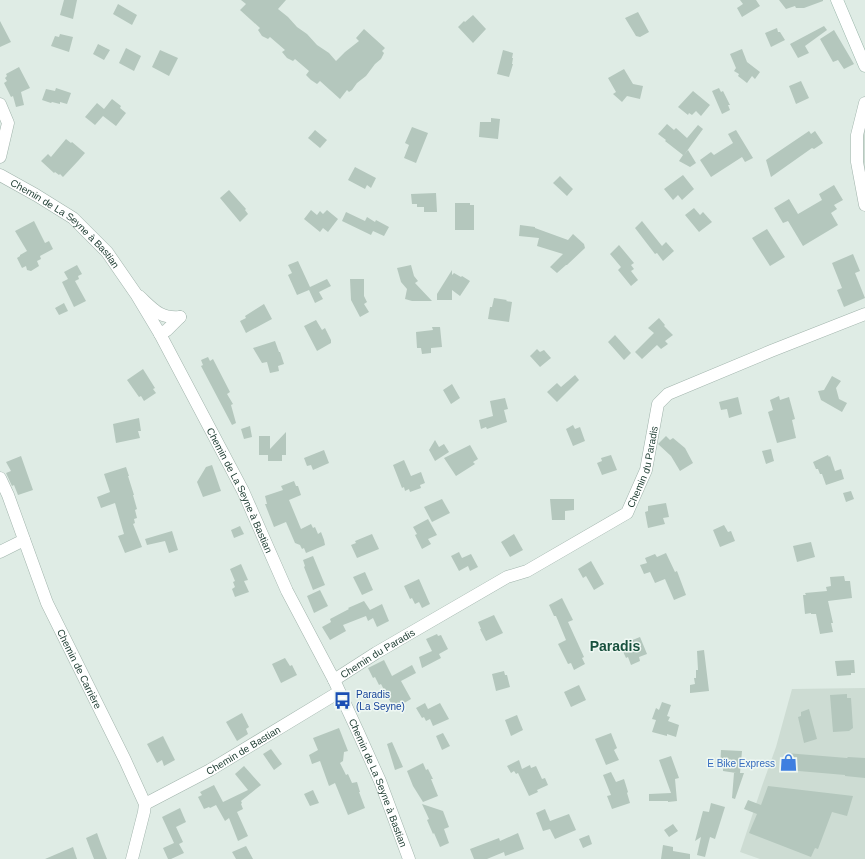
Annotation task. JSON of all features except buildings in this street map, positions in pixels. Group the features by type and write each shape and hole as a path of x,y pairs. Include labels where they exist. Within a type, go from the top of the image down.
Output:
{"street":[{"path":"837,0 856,28 865,47"},
{"path":"837,0 865,66"},
{"path":"865,103 857,135 857,162 865,205"},
{"path":"0,104 8,123 0,157"},
{"name":"Chemin de La Seyne à Bastian","path":"0,175 73,218 108,252 160,334 243,491 287,591 334,680 380,781 409,859"},
{"path":"136,294 163,316 172,318 180,317 167,330 160,334"},
{"name":"Chemin du Paradis","path":"334,680 376,653 507,577 527,571 627,513 646,470 658,404 668,394 865,314"},
{"name":"Chemin de Carrière","path":"0,478 8,495 47,603 125,760 145,804"},
{"path":"0,552 24,540"},
{"name":"Chemin de Bastian","path":"145,804 210,770 339,692"},
{"path":"132,859 145,804"}],"shaded area":[{"path":"865,113 865,186 861,163"},
{"path":"865,688 865,859 760,859 740,852 776,747 792,689"}],"place":[{"name":"Paradis (La Seyne)","path":"343,700"},
{"name":"E Bike Express","path":"788,763"}],"district":[{"name":"Paradis","path":"615,646"}]}
